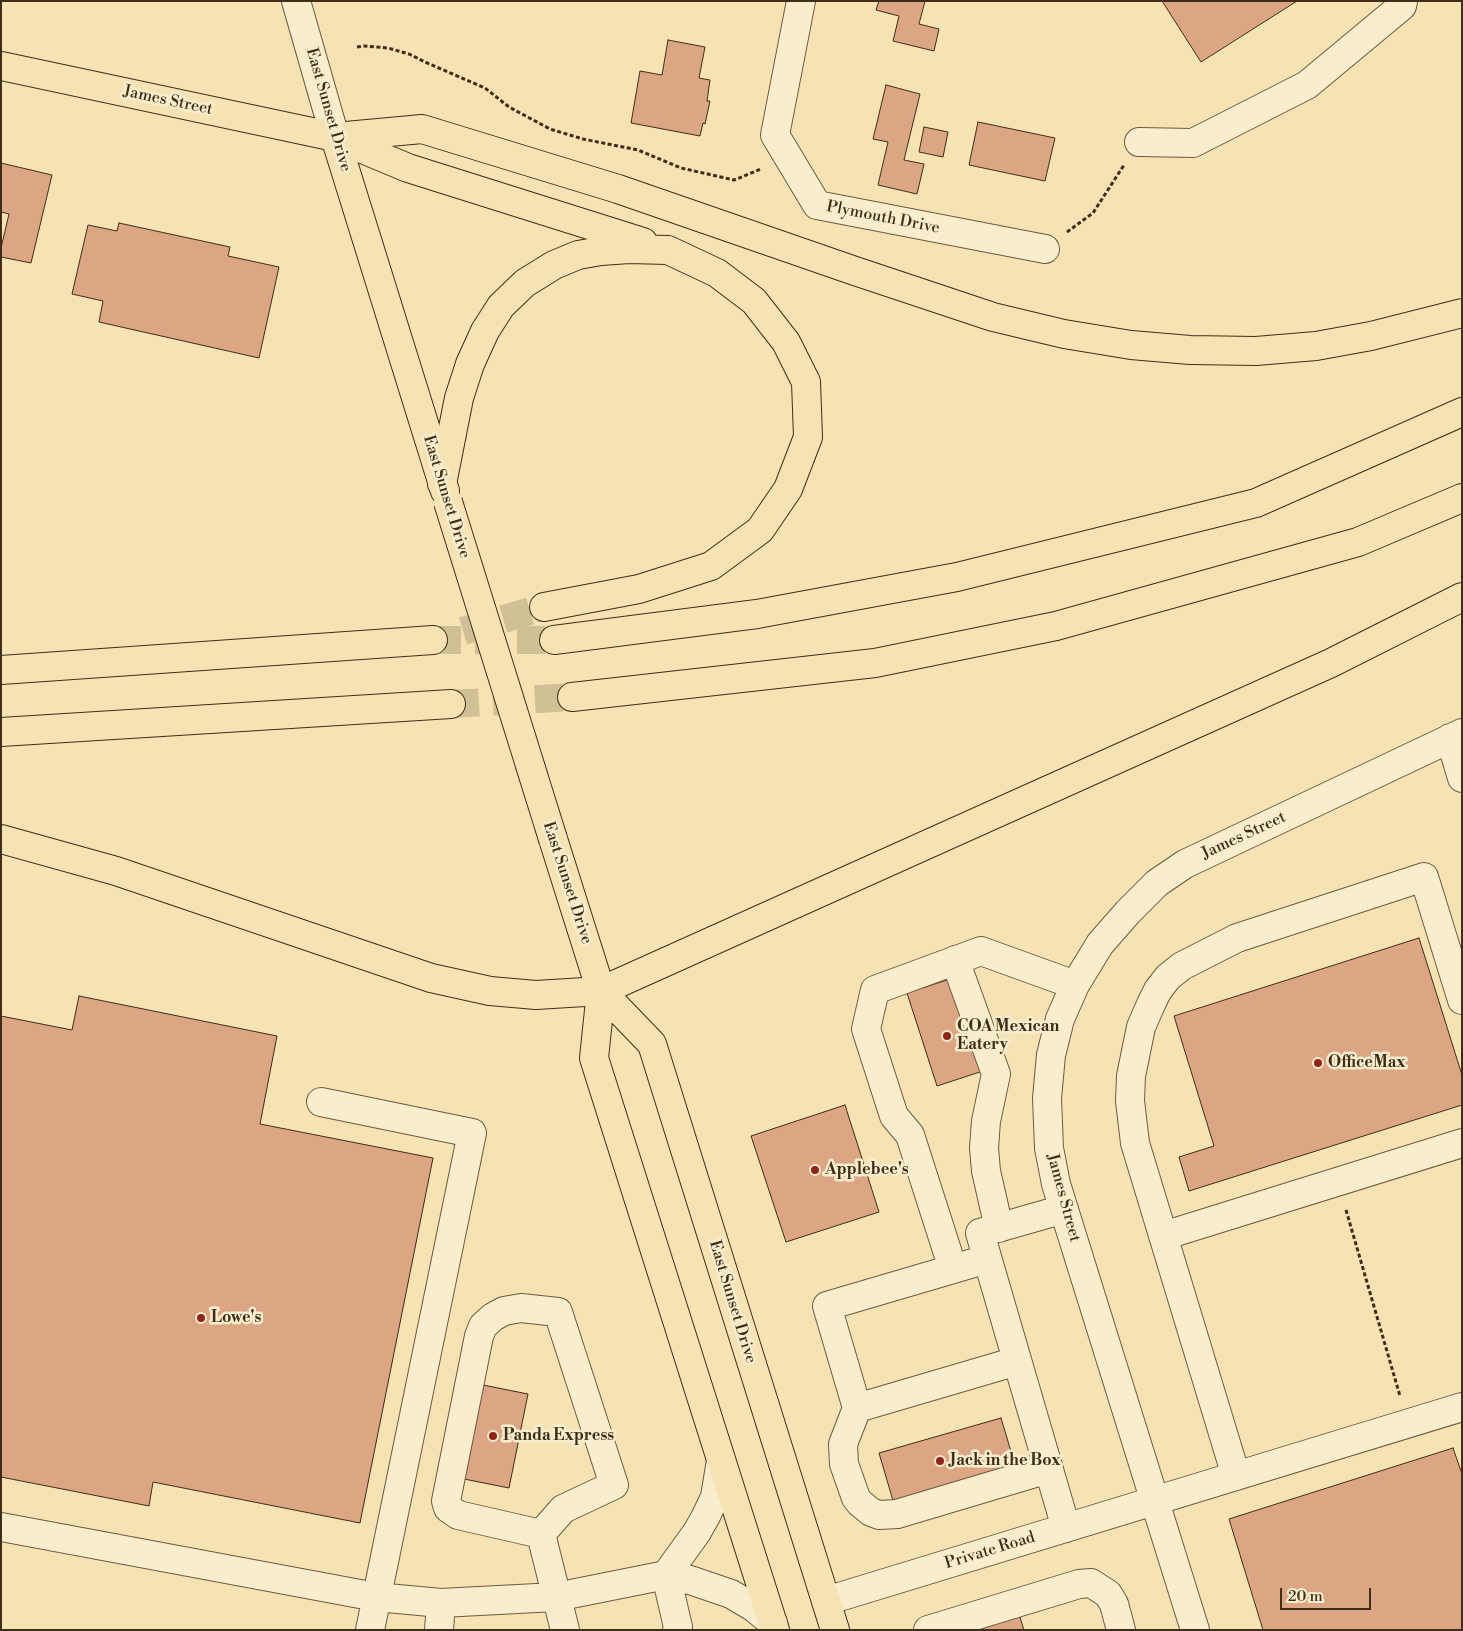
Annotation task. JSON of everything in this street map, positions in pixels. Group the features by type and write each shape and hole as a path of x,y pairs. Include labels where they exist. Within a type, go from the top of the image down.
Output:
{"main road":[{"name":"James Street","path":"1,66 335,137"},
{"path":"335,137 422,128 618,189 993,317 1064,334 1131,345 1190,350 1256,351 1316,346 1371,336 1462,313"},
{"path":"335,137 408,168 668,250 717,273 754,301 786,342 806,382 808,437 788,488 760,530 711,566 639,589 544,607"},
{"name":"East Sunset Drive","path":"335,137 601,991 594,1058 774,1626"},
{"path":"445,493 459,398 470,364 485,331 501,306 525,283 554,265 578,256 600,251 629,248 668,250"},
{"path":"554,640 758,614 957,577 1256,503 1462,412"},
{"path":"572,697 875,663 1056,626 1358,542 1462,498"},
{"path":"1,839 116,872 430,978 490,990 536,995 601,991 1331,663 1462,597"},
{"path":"1,670 433,640"},
{"path":"1,732 450,704"},
{"name":"East Sunset Drive","path":"601,991 652,1044 835,1630"}],"street":[{"name":"East Sunset Drive","path":"296,1 335,137"},
{"name":"Plymouth Drive","path":"801,1 775,135 817,205 1045,249"},
{"path":"1139,142 1193,143 1307,85 1402,6 1403,1"},
{"path":"1456,736 1462,778"},
{"name":"James Street","path":"1195,1630 1056,1184 1049,1148 1047,1098 1051,1055 1060,1019 1074,984 1100,944 1157,883 1185,864 1456,736"},
{"path":"1236,1476 1135,1143 1130,1101 1131,1076 1141,1027 1158,990 1168,977 1182,966 1238,938 1424,877 1462,1000"},
{"path":"953,1269 910,1135 894,1116 866,1029 875,990 981,951 1074,984"},
{"path":"955,960 996,1074 986,1121 984,1148 986,1171 999,1228"},
{"path":"321,1102 472,1134 370,1630"},
{"path":"1163,1236 1462,1143"},
{"path":"1064,1209 980,1233 1066,1528"},
{"path":"987,1259 827,1306 856,1408 843,1444 844,1464 856,1498 871,1512 879,1515 896,1514 1048,1469"},
{"path":"520,1308 558,1312 614,1485 563,1509 541,1534 458,1515 448,1508 446,1501 479,1336 483,1326 504,1311 520,1308"},
{"path":"856,1408 1017,1361"},
{"name":"Private Road","path":"826,1601 1462,1407"},
{"path":"677,1630 678,1627 666,1576 706,1516 714,1497 722,1460"},
{"path":"1,1527 376,1597 440,1616 556,1597 666,1576 690,1580 730,1594 753,1607 774,1626"},
{"path":"541,1534 566,1630"},
{"path":"928,1630 1078,1584 1091,1583 1108,1594 1114,1604 1121,1630"}],"path":[{"path":"357,47 388,48 409,54 485,88 509,107 550,129 583,139 638,150 682,168 734,180 789,158"},
{"path":"1045,249 1093,212 1139,142"},
{"path":"1338,1182 1402,1404"}],"building":[{"path":"879,1 925,1 919,24 939,29 934,51 893,41 899,16 876,10"},
{"path":"1162,1 1297,1 1201,62"},
{"path":"668,40 705,47 699,78 710,80 707,101 710,101 705,124 703,123 700,136 631,123 640,71 662,75"},
{"path":"886,85 920,94 904,160 924,164 917,194 878,185 888,142 873,139"},
{"path":"978,122 1055,138 1045,181 969,165"},
{"path":"924,127 948,132 943,157 919,152"},
{"path":"1,163 52,175 31,263 1,257 1,248 9,214 1,212"},
{"path":"119,223 230,247 228,256 279,267 259,358 99,322 103,301 72,294 88,225 117,231"},
{"path":"1419,938 1462,1075 1462,1105 1189,1191 1179,1157 1214,1146 1174,1016"},
{"path":"953,978 983,1071 937,1086 907,993"},
{"name":"Lowe's","path":"79,996 277,1036 260,1124 433,1158 360,1523 153,1482 149,1506 1,1477 1,1016 72,1030"},
{"path":"845,1105 879,1212 786,1242 751,1136"},
{"name":"Panda Express","path":"478,1384 528,1394 509,1488 459,1478"},
{"path":"1001,1418 1016,1468 894,1504 879,1453"},
{"path":"1453,1448 1462,1474 1462,1630 1263,1630 1229,1519"},
{"path":"1017,1608 1024,1630 945,1630"}],"tunnel":[{"path":"463,631 544,607"},
{"path":"433,640 554,640"},
{"path":"451,704 572,697"}],"place":[{"name":"COA Mexican Eatery","path":"947,1036"},
{"name":"OfficeMax","path":"1318,1063"},
{"name":"Applebee's","path":"815,1170"},
{"name":"Lowe's","path":"201,1318"},
{"name":"Panda Express","path":"493,1436"},
{"name":"Jack in the Box","path":"940,1461"}]}
